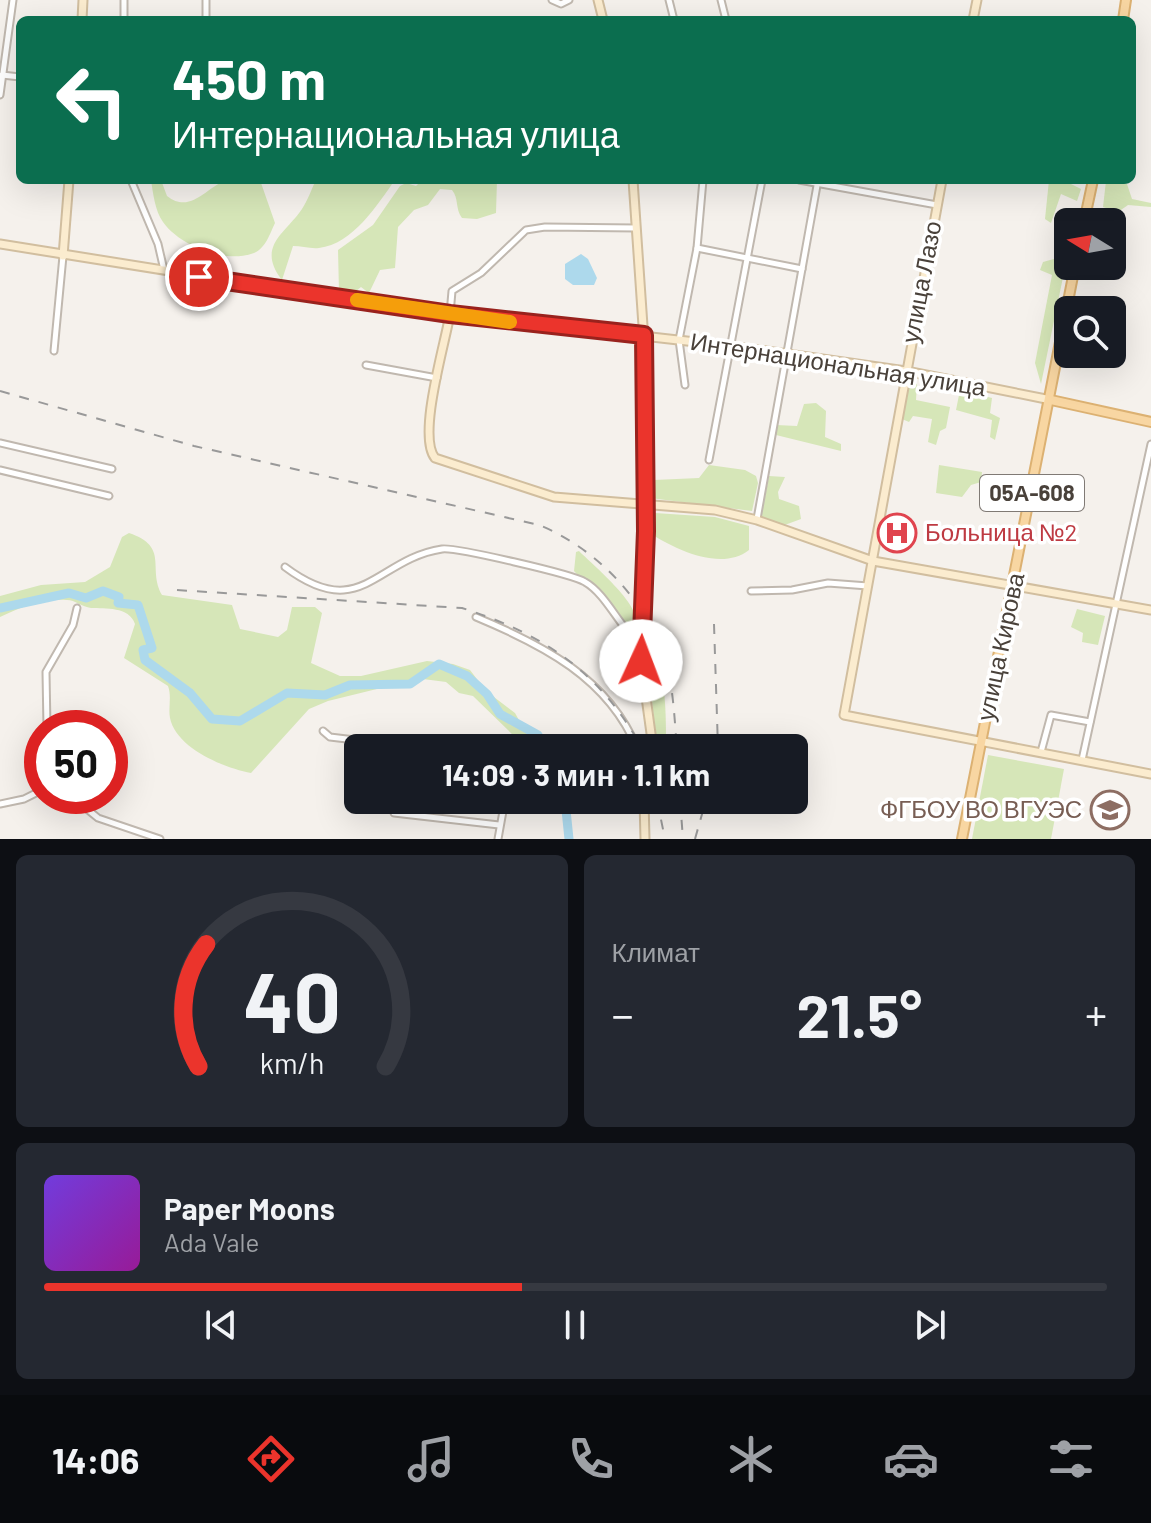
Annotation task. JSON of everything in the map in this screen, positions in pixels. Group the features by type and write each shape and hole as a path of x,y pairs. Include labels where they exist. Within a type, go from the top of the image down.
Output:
{"main road":[{"path":"63,256 69,184"},
{"path":"633,184 644,335 646,505 641,644 651,734"},
{"name":"улица Лазо","path":"941,184 844,715 981,742"},
{"path":"1087,208 1092,184"},
{"name":"Интернациональная улица","path":"0,244 450,314 644,335 906,371 1151,422"},
{"name":"улица Кирова","path":"962,839 1072,280"},
{"path":"450,314 428,443 435,458 554,497 706,509 757,520 873,561 1151,610"},
{"path":"981,742 1151,774"},
{"path":"644,814 645,839"}],"street":[{"path":"0,92 13,0"},
{"path":"552,0 561,4 569,0"},
{"path":"0,17 11,19"},
{"path":"2,75 16,77"},
{"path":"133,184 158,244 164,270"},
{"path":"685,385 679,340 697,248 703,184"},
{"path":"709,460 761,184"},
{"path":"757,520 784,355 818,184"},
{"path":"828,184 937,205"},
{"path":"450,314 452,291 481,273 526,230 545,227 636,228"},
{"path":"697,248 802,269"},
{"path":"54,351 63,256"},
{"path":"366,365 438,378"},
{"path":"0,443 112,469"},
{"path":"1082,760 1151,444"},
{"path":"0,470 109,496"},
{"path":"285,567 324,588 353,589 422,555 448,549 583,581 641,644"},
{"path":"751,591 792,590 828,583 869,586"},
{"path":"47,710 46,672 73,625 77,608"},
{"path":"476,617 537,646 585,675 631,734"},
{"path":"625,628 634,628 643,622"},
{"path":"1041,752 1051,715 1090,722"},
{"path":"323,731 330,737 344,739"},
{"path":"0,804 24,799"},
{"path":"93,814 128,831 160,839"},
{"path":"403,814 499,825"},
{"path":"498,839 502,814"},
{"path":"125,839 128,831"}],"green space":[{"path":"152,184 162,184 167,196 184,202 218,184 261,184 275,223 258,251 230,256 204,251 180,239 160,218"},
{"path":"314,184 392,184 363,222 343,239 319,248 293,246 282,280 275,268 272,249 308,199"},
{"path":"497,184 496,213 477,219 462,218 452,190 440,189 428,205 414,210 398,227 395,268 380,270 369,293 361,287 351,295 339,292 338,250 373,225 400,186"},
{"path":"1049,184 1071,184 1081,189 1077,201 1061,194 1051,223 1045,219"},
{"path":"1106,184 1127,184 1132,199 1151,203 1151,207 1128,205 1103,207"},
{"path":"1054,259 1054,280 1062,280 1059,296 1054,296 1054,321 1041,384 1035,363 1052,275 1040,270 1043,262"},
{"path":"910,382 917,384 916,400 950,407 946,428 940,431 936,445 928,442 932,419 913,416 909,422 902,419"},
{"path":"960,390 992,398 990,413 1000,418 995,440 990,437 992,420 956,410"},
{"path":"816,403 826,411 825,437 841,444 841,451 776,435 776,425 797,426 804,404"},
{"path":"709,465 745,470 756,476 758,483 752,511 650,498 654,480 699,478"},
{"path":"939,465 982,472 981,482 971,485 962,497 936,493"},
{"path":"769,476 785,477 778,492 779,499 799,506 801,519 782,526 761,518"},
{"path":"655,513 715,517 749,526 749,550 725,559 684,551 648,532 648,518"},
{"path":"129,533 142,539 154,552 156,576 162,595 232,605 240,629 278,637 287,630 292,607 315,607 322,613 311,663 340,676 361,676 427,661 453,664 470,670 486,691 515,713 527,734 512,734 473,696 459,693 446,682 423,679 399,688 385,687 328,701 309,709 251,773 215,761 191,747 174,729 170,718 168,686 124,658 135,624 128,614 91,608 70,600 49,600 0,617 0,596 41,585 85,582 110,567 122,537"},
{"path":"579,551 631,606 636,623 621,622 574,571 576,552"},
{"path":"1077,609 1105,616 1098,645 1082,642 1083,633 1071,627"},
{"path":"648,632 662,674 666,734 656,734 645,636"},
{"path":"988,755 1064,769 1051,839 972,839"}],"water":[{"path":"581,254 588,259 597,278 594,285 573,285 565,279 565,264"}],"waterway":[{"path":"0,608 69,593 86,598 103,591 119,597 118,603 138,605 152,648 143,650 145,660 190,693 212,719 240,721 287,693 325,695 350,685 410,684 439,664 467,676 487,694 500,714 536,734"},
{"path":"566,814 569,839"}],"railway":[{"path":"0,391 194,446 539,525 562,536 605,567 640,608 663,655 670,680 676,734"},
{"path":"177,590 462,608 519,630 567,659 608,698 634,734"},
{"path":"714,624 718,734"},
{"path":"660,814 665,839"},
{"path":"681,814 683,839"},
{"path":"695,839 702,814"}],"slow traffic":[{"path":"357,300 510,322"}],"place":[{"name":"Больница №2","path":"897,533"},
{"name":"ФГБОУ ВО ВГУЭС","path":"1110,810"}],"route":[{"path":"199,277 450,314 644,335 646,531 641,661"}]}
